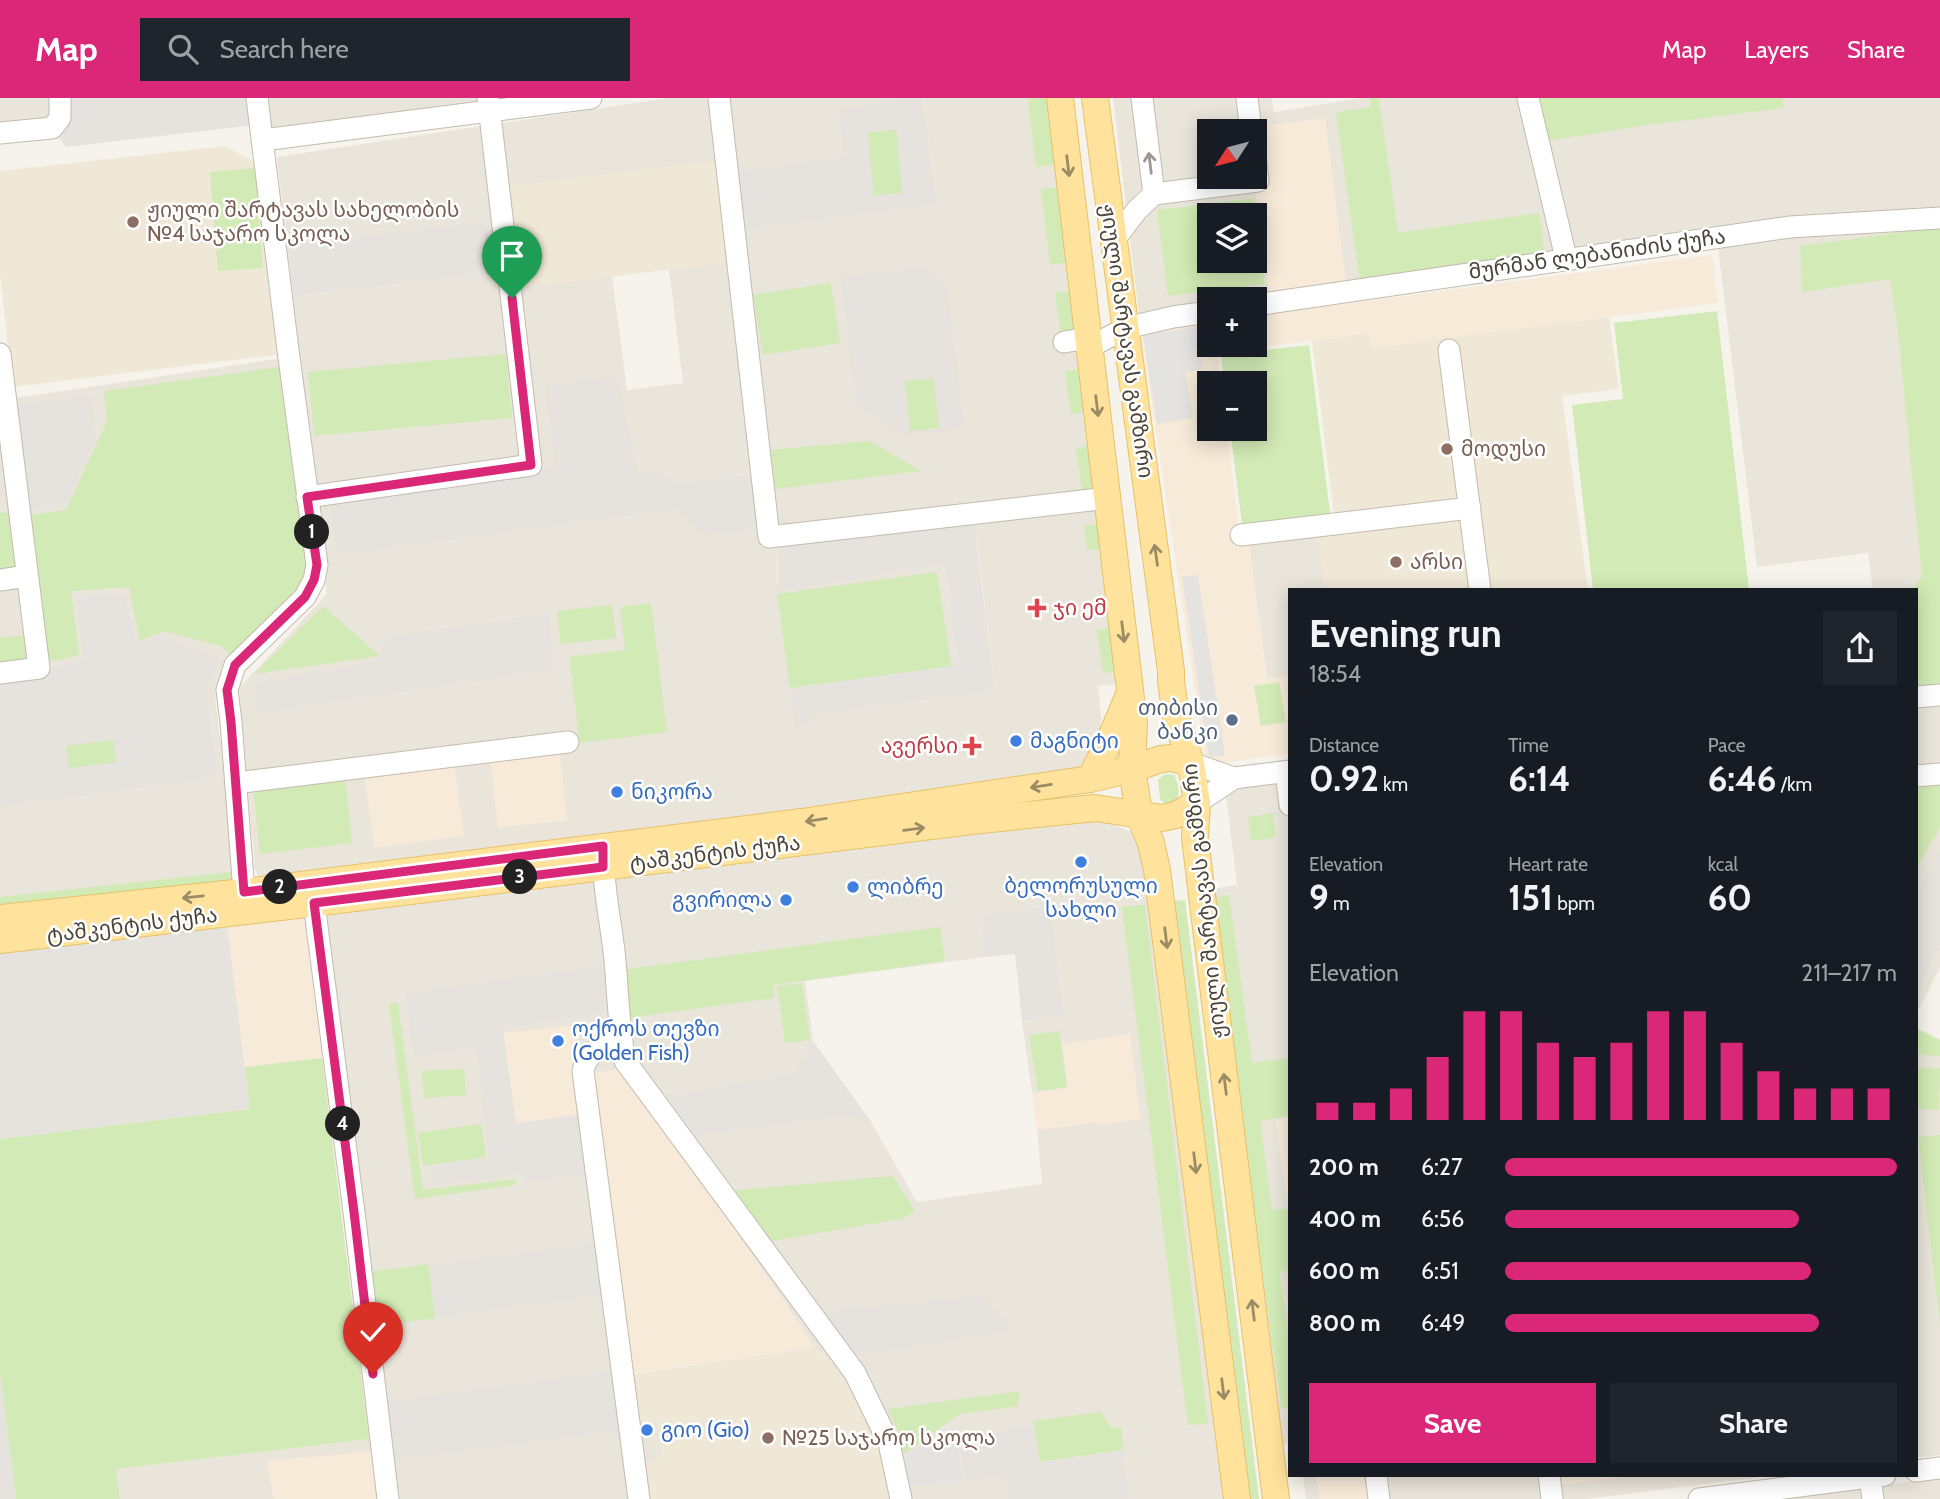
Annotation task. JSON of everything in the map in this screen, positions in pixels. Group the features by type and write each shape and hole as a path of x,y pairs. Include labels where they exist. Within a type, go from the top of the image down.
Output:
{"main road":[{"name":"ჟიული შარტავას გამზირი","path":"1060,98 1081,342 1108,498 1134,724 1132,769 1139,814 1151,843 1157,870 1237,1499"},
{"name":"ჟიული შარტავას გამზირი","path":"1095,98 1176,717 1191,763 1196,803 1195,838 1276,1499"},
{"path":"1090,779 1130,692"},
{"path":"1132,769 1161,759 1171,758 1191,763"},
{"name":"ტაშკენტის ქუჩა","path":"0,940 314,903 802,822 1090,779 1132,769"},
{"path":"1139,814 1162,818 1177,815 1196,803"},
{"name":"ტაშკენტის ქუჩა","path":"0,918 1095,808 1139,814"}],"street":[{"path":"0,133 52,128 61,118 60,98"},
{"path":"244,892 227,690 235,665 305,597 314,580 317,565 257,98"},
{"path":"263,140 489,104 591,98"},
{"path":"719,98 769,537 1108,498"},
{"path":"1142,98 1154,194"},
{"path":"1247,98 1250,119"},
{"path":"1528,98 1566,258"},
{"path":"307,497 531,465 489,104"},
{"path":"1114,240 1154,194 1197,189"},
{"name":"მურმან ლებანიძის ქუჩა","path":"1267,303 1790,227 1940,218"},
{"path":"1081,342 1126,328 1197,314"},
{"path":"1450,349 1480,588"},
{"path":"0,354 6,447 39,668 0,673"},
{"path":"1241,535 1470,508"},
{"path":"0,580 27,576"},
{"path":"1918,698 1940,695"},
{"path":"236,783 568,742"},
{"path":"1191,763 1234,778 1288,772"},
{"path":"1918,776 1940,774"},
{"path":"1196,803 1234,778"},
{"path":"603,857 620,1036 625,1061 855,1373 889,1443 901,1499"},
{"path":"314,903 388,1499"},
{"path":"620,1036 592,1053 585,1061 583,1071 639,1499"},
{"path":"1918,1471 1940,1468"},
{"path":"1376,1477 1379,1499"},
{"path":"1549,1477 1552,1499"},
{"path":"1699,1499 1735,1485 1861,1477"},
{"path":"1873,1499 1877,1477"}],"shaded area":[{"path":"0,98 49,98 51,118 0,125"},
{"path":"66,98 252,98 255,125 66,147 59,137 67,127"},
{"path":"263,98 481,98 482,107 266,134"},
{"path":"668,98 917,98 837,109 843,156 737,170 937,204 923,98 1050,98 1123,683 1098,686 1105,762 1081,772 260,882 255,869 239,688 327,594 277,157","holes":["487,220 493,273 295,296 289,244","669,269 683,383 627,390 612,276","555,466 638,473 673,482 754,474 676,510 337,556 330,499","977,539 995,691 814,715 796,735 790,689 957,663 945,565 779,590 778,544","547,612 555,670 256,715 254,682 383,659 381,637"]},
{"path":"923,98 937,205 744,230 736,170 843,156 837,108"},
{"path":"1113,98 1271,98 1274,112 1362,98 1940,98 1940,690 1918,598 1918,588 1873,588 1868,553 1757,567 1716,231 1267,296 1267,287 1197,287 1197,306 1139,314"},
{"path":"1325,118 1346,282 1269,292 1267,203 1257,203 1255,189 1267,189 1267,125"},
{"name":"ჟიული შარტავას სახელობის №4 საჯარო სკოლა","path":"225,146 258,164 283,354 12,387 0,273 0,171"},
{"path":"716,161 729,262 518,288 505,187"},
{"path":"487,220 494,273 294,296 288,244"},
{"path":"1712,255 1718,303 1372,348 1369,333 1267,346 1267,314"},
{"path":"927,266 947,286 965,429 905,437 857,408 841,276"},
{"name":"მოდუსი","path":"1609,317 1619,389 1562,396 1588,588 1488,588 1476,502 1335,521 1312,341 1370,333 1372,348"},
{"path":"1197,323 1197,357 1218,357 1219,371 1197,371 1197,441 1228,441 1240,535 1248,534 1266,679 1288,676 1288,754 1220,763 1205,757 1141,330"},
{"path":"1197,327 1197,357 1201,357 1203,369 1186,372 1193,418 1157,424 1143,335"},
{"path":"283,358 309,563 284,600 223,668 215,695 237,887 0,915 0,808 218,778 207,689 220,665 136,646 126,594 84,658 39,671 0,676 0,383 3,400"},
{"path":"617,375 638,473 660,471 673,482 754,474 764,529 701,536 676,510 337,556 329,499 555,466 545,385"},
{"path":"91,394 96,436 66,504 27,510 14,404"},
{"name":"არსი","path":"1465,516 1475,588 1325,588 1318,535"},
{"path":"974,521 995,691 814,715 796,736 790,689 957,662 945,565 778,591 778,543"},
{"path":"1318,535 1325,588 1288,588 1288,676 1267,679 1249,544"},
{"path":"1198,575 1225,756 1209,758 1182,577"},
{"path":"126,594 136,645 159,636 215,655 220,665 207,689 218,778 0,808 0,676 39,671 84,658 75,597"},
{"path":"548,612 555,670 256,715 253,682 382,659 381,637"},
{"path":"1940,704 1940,847 1918,891 1918,707"},
{"path":"560,749 567,820 498,828 490,758"},
{"path":"454,760 464,836 374,848 364,772"},
{"path":"1288,780 1288,1118 1276,1120 1288,1207 1288,1444 1278,1445 1211,889 1237,885 1225,787"},
{"path":"1087,815 1140,835 1225,1499 1129,1499 1123,1451 1033,1425 997,1477 1005,1481 1008,1499 894,1499 833,1365 815,1347 625,1068 589,1074 638,1423 657,1421 663,1459 642,1463 648,1499 381,1499 267,1461 274,1499 120,1499 116,1469 369,1439 386,1442 326,925 330,911","holes":["1051,906 1064,1016 1022,1021 1032,1093 1068,1088 1141,1119 1037,1130 1042,1184 917,1202 870,1120 661,1096 795,1072 813,1041 805,981 985,957 980,914","405,992 609,1014 503,1027 504,1033 569,1026 524,1183 523,1174 429,1166 490,1157 475,1049"]},
{"path":"1940,847 1940,946 1918,993 1918,891"},
{"path":"1051,906 1064,1016 1022,1021 1015,954 985,957 980,914"},
{"path":"304,916 322,1058 245,1067 227,926"},
{"path":"227,926 250,1109 0,1139 0,953"},
{"path":"1940,946 1940,968 1918,1010 1918,993"},
{"path":"602,965 609,1014 503,1028 516,1123 585,1114 594,1174 524,1183 523,1174 432,1186 429,1166 489,1157 475,1049 414,1057 405,992"},
{"path":"569,1026 576,1030 585,1114 516,1123 504,1033"},
{"path":"1918,1029 1940,1040 1940,1455 1918,1458"},
{"path":"1130,1034 1141,1119 1037,1130 1032,1093 1068,1088 1062,1044"},
{"path":"813,1041 870,1120 835,1118 691,1137 660,1096 794,1072"},
{"path":"625,1068 815,1347 633,1373 589,1074"},
{"path":"1288,1118 1288,1208 1276,1120"},
{"path":"599,1242 606,1296 435,1318 428,1264"},
{"path":"983,1295 1016,1331 851,1357 816,1311"},
{"name":"№25 საჯარო სკოლა","path":"815,1347 833,1365 855,1396 883,1452 894,1499 648,1499 642,1463 663,1458 657,1422 637,1423 633,1374"},
{"path":"615,1370 623,1431 392,1461 384,1400"},
{"path":"0,1373 16,1499 0,1499"},
{"path":"1033,1425 1041,1462 1123,1450 1129,1499 1008,1499 1005,1482 997,1477 965,1481 961,1434"},
{"path":"955,1426 963,1482 910,1486 905,1457"},
{"path":"375,1451 381,1499 274,1499 267,1461"},
{"path":"1303,1477 1323,1477 1317,1478 1320,1499 1306,1499"},
{"path":"1317,1477 1375,1477 1379,1499 1320,1499"},
{"path":"1375,1477 1761,1477 1586,1499 1379,1499"},
{"path":"1555,1477 1622,1477 1556,1485"},
{"path":"1940,1478 1940,1499 1777,1499"}],"green space":[{"path":"1028,98 1048,98 1056,164 1036,167"},
{"path":"1370,98 1379,98 1398,233 1539,213 1545,256 1360,283 1336,112 1371,107"},
{"path":"1537,98 1782,98 1784,108 1546,141"},
{"path":"896,130 902,193 874,196 868,132"},
{"path":"255,168 263,268 218,271 210,172"},
{"path":"1061,187 1070,262 1050,265 1041,189"},
{"path":"1254,198 1255,203 1214,203"},
{"path":"1197,205 1197,273 1264,273 1265,284 1197,287 1197,292 1168,296 1157,210"},
{"path":"1940,227 1940,687 1918,690 1918,588 1913,588 1922,576 1898,332 1890,279 1802,292 1800,246"},
{"path":"831,283 840,343 763,355 753,295"},
{"path":"1071,291 1076,334 1061,336 1055,293"},
{"path":"1717,311 1749,588 1593,588 1572,405 1623,399 1614,323"},
{"path":"1309,345 1331,521 1243,532 1232,441 1267,441 1267,371 1223,371 1221,357 1267,357 1267,350"},
{"path":"506,354 512,418 314,436 308,372"},
{"path":"279,367 306,562 304,576 295,592 230,655 221,646 164,631 140,641 129,587 71,591 79,655 46,663 29,515 66,510 107,421 104,391"},
{"path":"1080,369 1086,412 1071,414 1065,371"},
{"path":"934,378 939,428 910,431 905,381"},
{"path":"869,441 921,471 775,489 771,450"},
{"path":"1092,446 1097,488 1082,490 1076,448"},
{"path":"10,512 18,575 0,577 0,513"},
{"path":"1099,524 1102,549 1087,550 1084,526"},
{"path":"937,572 951,666 790,688 777,594"},
{"path":"651,603 667,732 580,743 569,657 625,650 620,607"},
{"path":"612,605 616,638 561,644 557,611"},
{"path":"323,606 380,656 254,674"},
{"path":"1113,628 1119,671 1103,673 1097,630"},
{"path":"28,635 32,663 0,667 0,638"},
{"path":"1279,682 1286,722 1261,726 1254,686"},
{"path":"113,740 116,762 69,768 66,746"},
{"path":"1165,774 1174,775 1179,792 1176,802 1167,805 1160,799 1158,780"},
{"path":"345,776 352,843 260,854 253,786"},
{"path":"1940,778 1940,828 1918,865 1918,781"},
{"path":"1273,813 1276,837 1251,841 1248,817"},
{"path":"231,872 233,885 0,907 0,897"},
{"path":"1229,895 1252,1063 1288,1058 1288,1116 1260,1121 1272,1210 1288,1208 1288,1270 1280,1272 1288,1332 1288,1407 1281,1408 1211,898"},
{"path":"1185,900 1259,1499 1250,1499 1174,901"},
{"path":"1145,905 1208,1424 1188,1425 1122,907"},
{"path":"940,927 945,961 773,985 774,998 621,1019 614,971"},
{"path":"802,983 810,1040 785,1043 777,986"},
{"path":"398,1003 423,1190 516,1179 516,1185 415,1199 389,1004"},
{"path":"1918,1029 1940,1040 1940,1056 1918,1054"},
{"path":"1059,1031 1067,1087 1038,1091 1029,1035"},
{"path":"322,1058 369,1439 116,1469 120,1499 16,1499 0,1373 0,1139 250,1109 245,1067"},
{"path":"1918,1067 1940,1068 1939,1110 1918,1109"},
{"path":"464,1069 466,1095 424,1098 422,1071"},
{"path":"481,1124 486,1157 423,1166 418,1133"},
{"path":"1940,1135 1940,1325 1918,1137"},
{"path":"893,1176 915,1211 901,1219 766,1242 728,1191"},
{"path":"428,1264 435,1318 377,1326 370,1272"},
{"path":"1019,1391 1018,1406 959,1414 904,1454 888,1409"},
{"path":"1101,1412 1111,1428 1121,1427 1123,1450 1040,1462 1033,1421"}],"place":[{"name":"ჟიული შარტავას სახელობის №4 საჯარო სკოლა","path":"133,222"},
{"name":"მოდუსი","path":"1447,449"},
{"name":"არსი","path":"1396,562"},
{"name":"ჯი ემ","path":"1037,608"},
{"name":"თიბისი ბანკი","path":"1232,720"},
{"name":"მაგნიტი","path":"1016,741"},
{"name":"ავერსი","path":"972,746"},
{"name":"ნიკორა","path":"617,792"},
{"name":"ბელორუსული სახლი","path":"1081,862"},
{"name":"ლიბრე","path":"853,887"},
{"name":"გვირილა","path":"786,900"},
{"name":"ოქროს თევზი (Golden Fish)","path":"558,1041"},
{"name":"გიო (Gio)","path":"647,1430"},
{"name":"№25 საჯარო სკოლა","path":"768,1438"}],"route":[{"path":"373,1374 314,903 603,867 603,846 244,892 227,690 235,665 305,597 314,580 317,565 307,497 531,465 512,298"}]}
